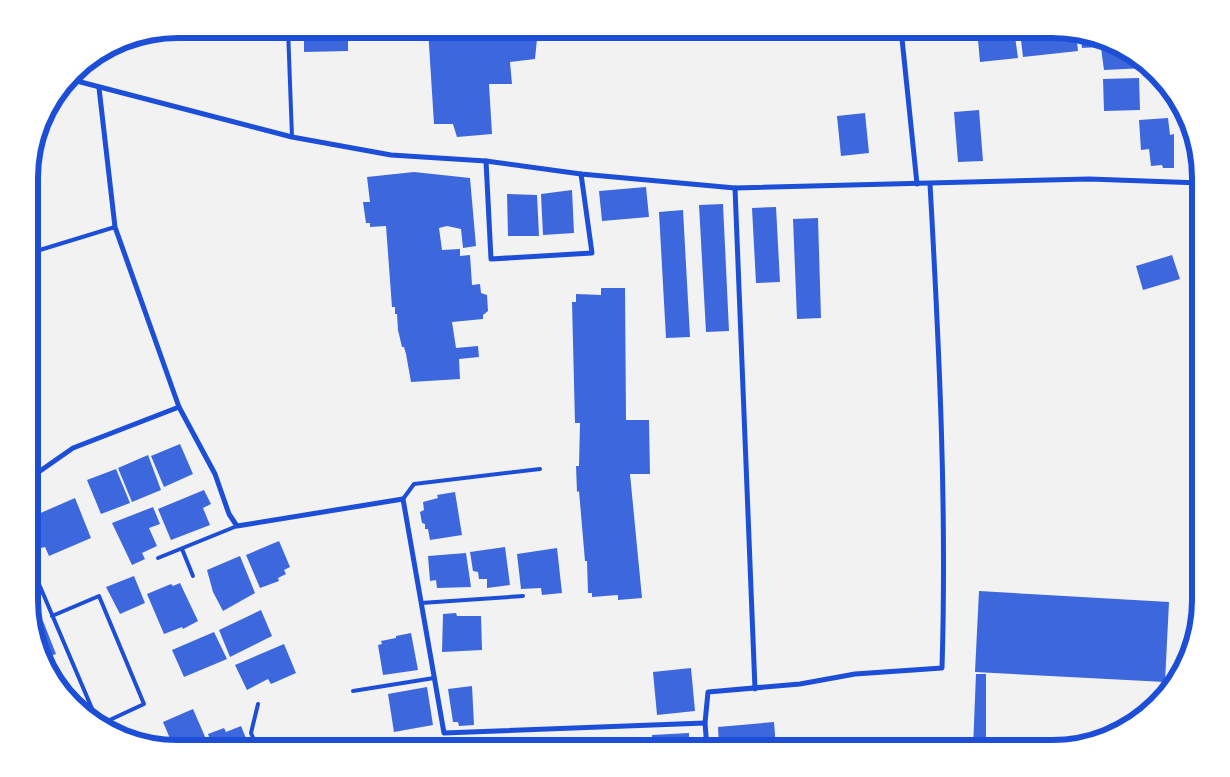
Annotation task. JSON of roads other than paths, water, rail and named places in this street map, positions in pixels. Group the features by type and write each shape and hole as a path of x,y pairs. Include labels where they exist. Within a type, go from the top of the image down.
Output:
{"street":[{"path":"902,37 916,184"},
{"path":"76,81 292,137 391,155 486,161 581,174 735,188 1089,179 1192,182"},
{"path":"99,88 115,227 179,407 215,474 229,514 236,526 403,499 444,733 705,723"},
{"path":"486,161 491,259 592,253 581,174"},
{"path":"706,739 705,723 708,692 755,689 855,674 942,668 944,589 937,309 930,184"},
{"path":"735,188 755,689"},
{"path":"38,472 73,448 179,407"}],"lane":[{"path":"288,37 292,137"},
{"path":"38,251 115,227"},
{"path":"403,499 414,484 540,469"},
{"path":"158,558 236,526"},
{"path":"182,549 192,576"},
{"path":"38,582 93,711"},
{"path":"52,616 99,596 144,704 108,721"},
{"path":"421,603 522,596"},
{"path":"353,690 434,678"},
{"path":"254,740 251,732 258,704"}]}
